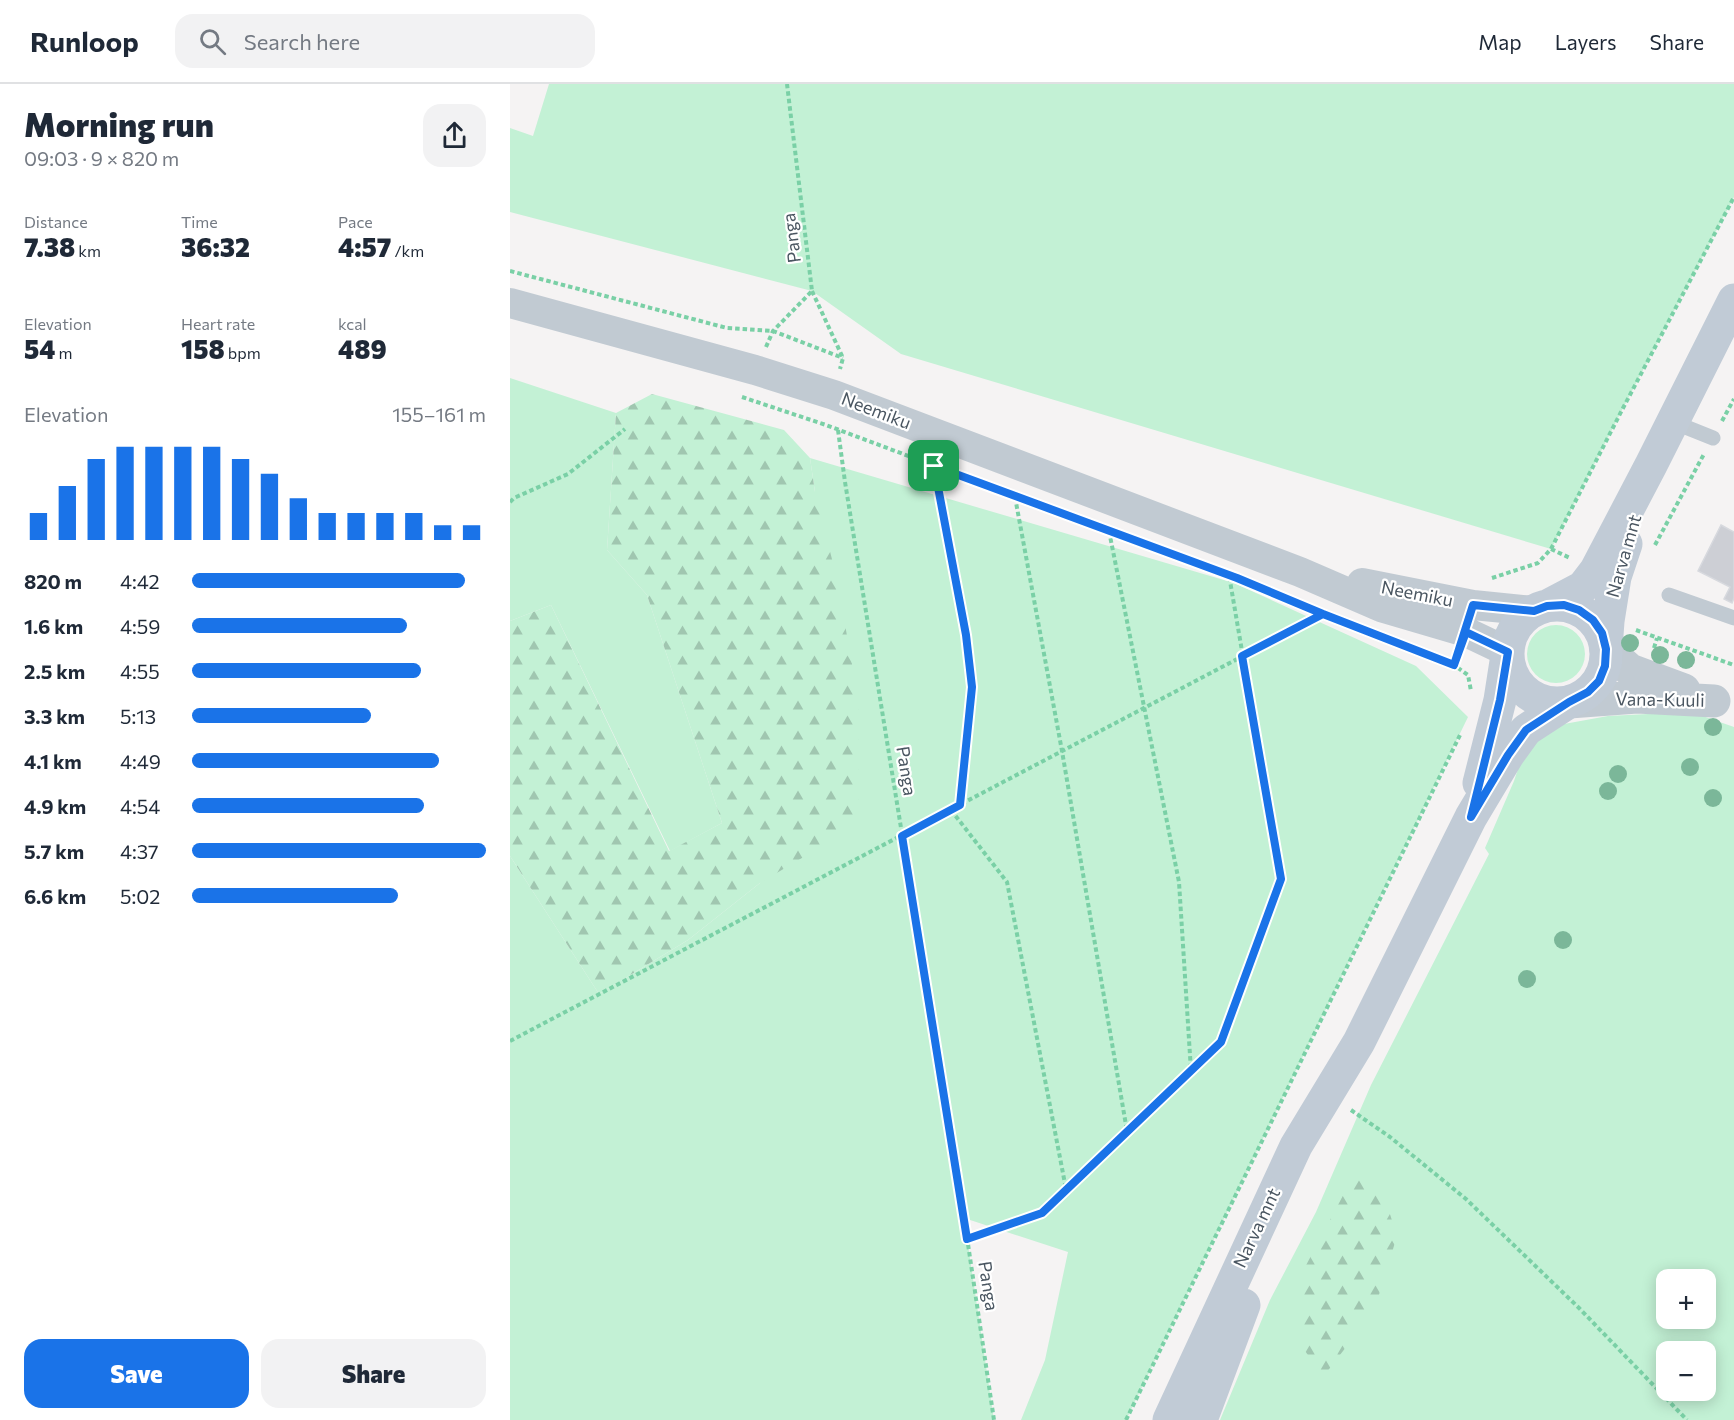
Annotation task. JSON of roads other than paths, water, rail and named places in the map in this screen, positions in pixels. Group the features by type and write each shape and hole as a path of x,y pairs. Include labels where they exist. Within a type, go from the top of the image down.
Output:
{"main road":[{"name":"Narva mnt","path":"1541,608 1583,587 1596,570 1734,300"},
{"name":"Narva mnt","path":"1606,649 1615,577 1651,465"},
{"path":"1564,605 1579,610 1593,620 1602,633 1606,649 1605,666 1599,681 1588,692 1569,702 1558,704 1542,701 1528,694 1516,682 1510,668 1508,652 1511,636 1526,617 1541,608 1564,605"},
{"name":"Narva mnt","path":"1471,817 1500,700 1508,652"},
{"name":"Narva mnt","path":"1169,1420 1296,1146 1359,1042 1471,817 1508,755 1526,730 1569,702"},
{"name":"Narva mnt","path":"1201,1420 1238,1318 1336,1100 1359,1042"}],"street":[{"name":"Neemiku","path":"510,303 755,370 834,395 1300,572 1470,619 1541,608"},
{"name":"Neemiku","path":"1470,619 1508,652"},
{"name":"Vana-Kuuli","path":"1606,649 1630,670 1724,705"},
{"name":"Vana-Kuuli","path":"1569,702 1637,697 1724,705"}],"lane":[{"path":"1673,422 1713,438"},
{"path":"1669,595 1734,618"}]}
